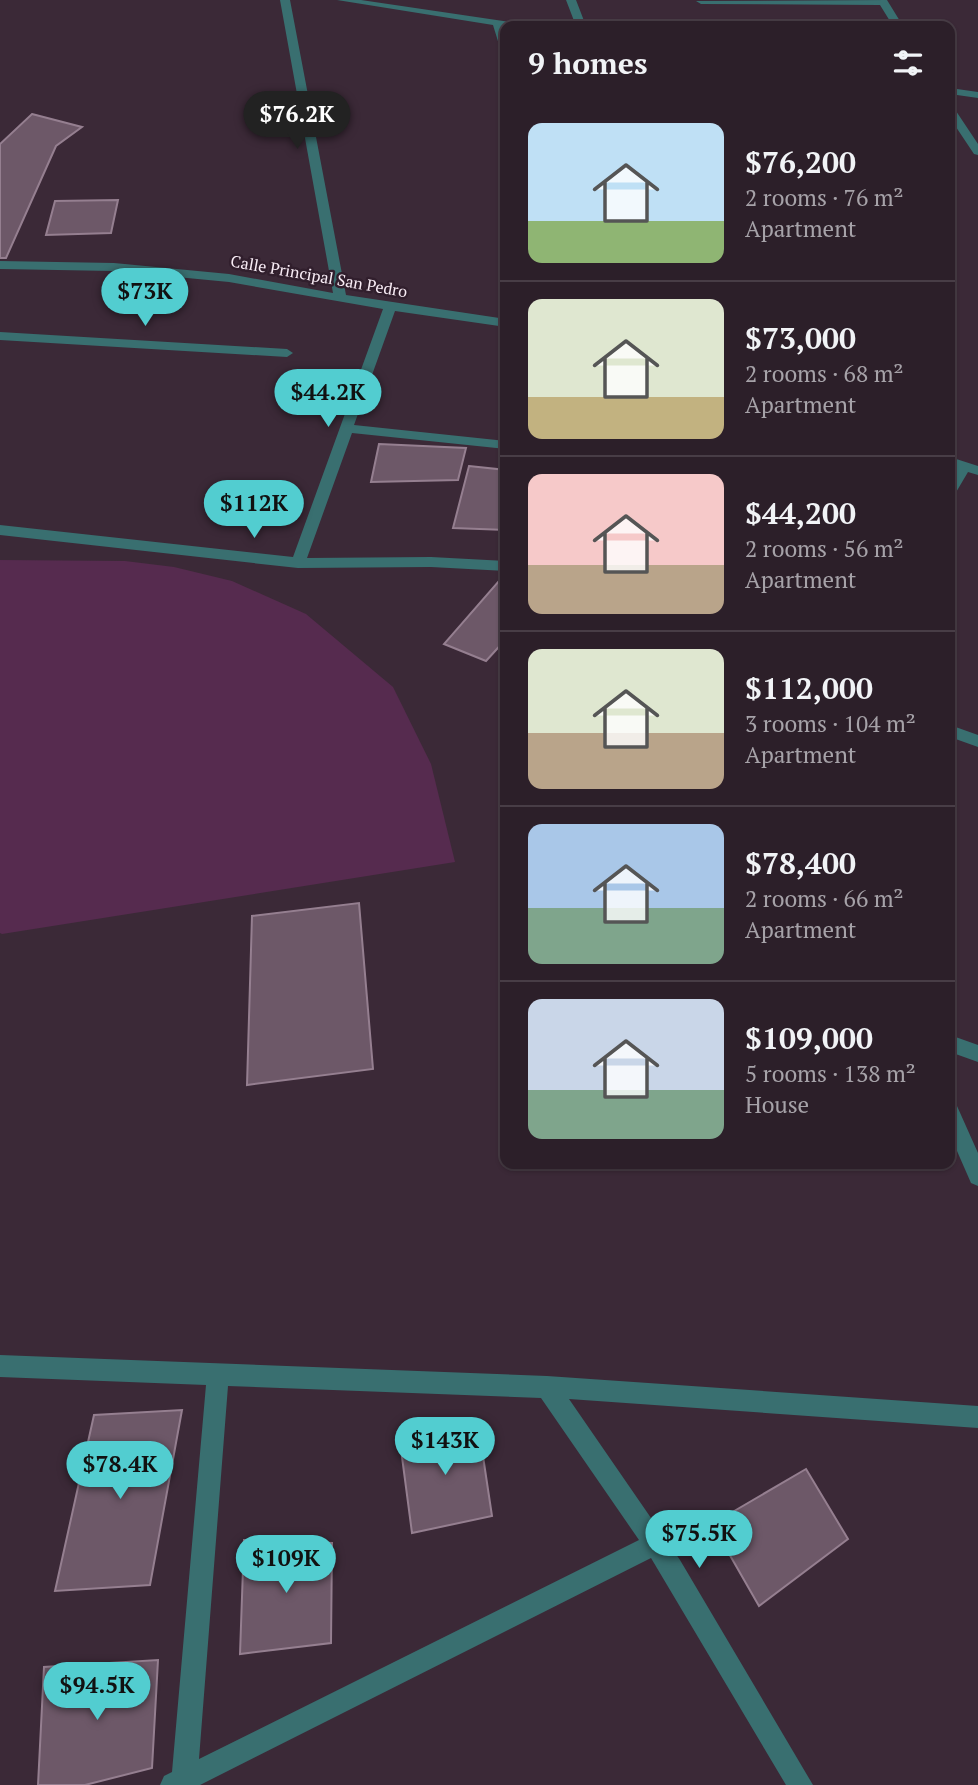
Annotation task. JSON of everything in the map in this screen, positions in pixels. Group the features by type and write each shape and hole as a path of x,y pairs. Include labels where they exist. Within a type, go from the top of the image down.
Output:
{"street":[{"path":"285,0 340,297"},
{"path":"342,0 498,23 500,30"},
{"path":"571,0 579,21"},
{"path":"701,1 882,1 895,21"},
{"path":"955,92 978,95"},
{"path":"955,118 978,152"},
{"name":"Calle Principal San Pedro","path":"0,265 114,267 229,278 390,307 500,322"},
{"path":"298,563 390,307"},
{"path":"0,336 287,353"},
{"path":"346,428 500,444"},
{"path":"955,463 972,469 955,486"},
{"path":"0,530 298,563 431,562 500,566"},
{"path":"955,733 978,741"},
{"path":"955,1045 978,1054"},
{"path":"955,1123 978,1176"},
{"path":"0,1366 547,1387 978,1417"},
{"path":"181,1784 218,1374"},
{"path":"547,1387 655,1544 800,1785"},
{"path":"181,1784 655,1544"}],"shaded area":[{"path":"0,560 125,561 174,567 232,581 306,614 393,687 431,764 455,862 0,933"}],"building":[{"path":"32,114 82,127 56,146 6,258 0,258 0,144"},
{"path":"118,200 111,233 46,235 55,201"},
{"path":"379,444 466,448 458,480 371,482"},
{"path":"469,466 500,469 500,530 453,528"},
{"path":"500,580 500,646 486,661 444,644"},
{"path":"359,903 373,1069 247,1085 252,916"},
{"path":"182,1410 150,1585 55,1591 94,1415"},
{"path":"478,1423 492,1516 412,1533 399,1434"},
{"path":"806,1469 848,1539 759,1606 712,1524"},
{"path":"244,1540 332,1543 331,1643 240,1654"},
{"path":"158,1660 152,1768 85,1785 38,1785 44,1667"}]}
